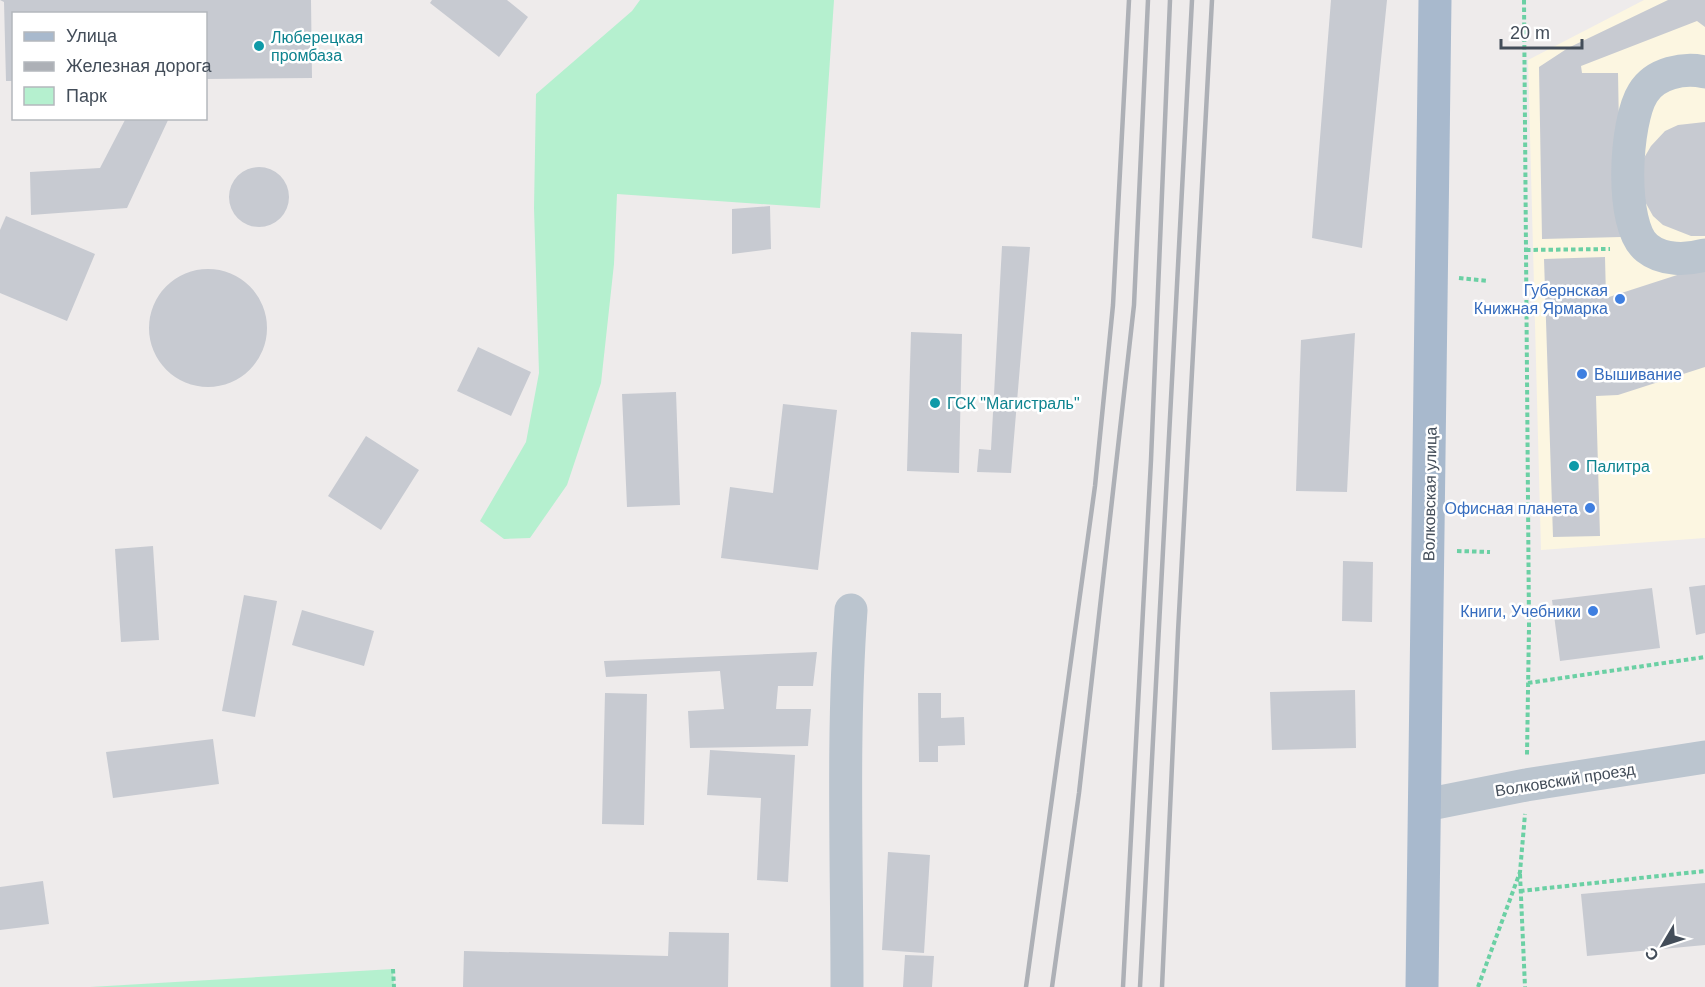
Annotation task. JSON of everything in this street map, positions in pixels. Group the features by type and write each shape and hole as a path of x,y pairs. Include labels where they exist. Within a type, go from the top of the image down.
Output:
{"main road":[{"name":"Волковская улица","path":"1422,987 1436,0"}],"street":[{"path":"1705,72 1695,70 1664,74 1643,92 1630,130 1629,206 1637,235 1647,248 1667,257 1689,259 1705,255"},
{"path":"847,987 844,828 850,610"},
{"name":"Волковский проезд","path":"1425,805 1526,785 1705,757"}],"path":[{"path":"1524,0 1528,683 1526,785 1520,891 1525,987"},
{"path":"1526,250 1647,248"},
{"path":"1528,683 1705,657"},
{"path":"1520,891 1705,871"},
{"path":"1478,987 1520,872"},
{"path":"393,969 394,987"}],"shaded area":[{"name":"Губернская Книжная Ярмарка","path":"1644,0 1705,0 1705,538 1541,550 1528,60"}],"green space":[{"path":"640,0 834,0 820,208 617,194 614,264 601,383 567,485 530,538 504,539 480,521 526,442 539,373 534,208 536,94 632,11"},
{"path":"393,969 394,987 90,987"}],"building":[{"name":"Люберецкая промбаза","path":"0,0 311,0 312,78 207,79 207,12 12,12 12,81 6,81 4,2"},
{"path":"432,0 507,0 528,17 499,57 430,3"},
{"path":"1331,0 1387,0 1362,248 1312,238"},
{"path":"1668,0 1705,0 1705,27 1697,21 1581,66 1582,73 1618,73 1621,237 1542,239 1539,67 1568,48"},
{"path":"125,120 168,120 127,208 31,215 30,172 100,168"},
{"path":"1705,122 1705,236 1691,236 1663,225 1653,216 1643,198 1644,158 1651,146 1665,131 1678,125"},
{"path":"259,167 276,172 284,180 289,197 284,214 276,222 259,227 242,222 234,214 229,197 234,180 242,172"},
{"path":"770,206 771,249 732,254 732,209"},
{"path":"6,216 95,254 67,321 0,293 0,230"},
{"path":"1002,246 1030,247 1011,473 977,472 979,449 991,450"},
{"name":"Палитра","path":"1605,257 1606,298 1705,266 1705,367 1618,395 1596,396 1600,536 1553,537 1544,259"},
{"path":"208,269 230,274 250,286 262,306 267,328 262,350 250,370 230,382 208,387 186,382 166,370 154,350 149,328 154,306 166,286 186,274"},
{"name":"ГСК \"Магистраль\"","path":"911,332 962,334 959,473 907,471"},
{"path":"1355,333 1347,492 1296,491 1301,340"},
{"path":"478,347 531,372 511,416 457,391"},
{"path":"676,392 680,505 627,507 622,394"},
{"path":"783,404 837,410 818,570 721,558 730,487 773,493"},
{"path":"366,436 419,470 381,530 328,496"},
{"path":"153,546 159,640 121,642 115,549"},
{"path":"1343,561 1373,562 1372,622 1342,621"},
{"path":"1705,585 1705,633 1696,635 1689,587"},
{"path":"1652,588 1660,648 1560,661 1552,600"},
{"path":"244,595 277,601 255,717 222,711"},
{"path":"302,610 374,631 364,666 292,645"},
{"path":"817,652 813,686 778,686 776,709 811,709 808,746 690,748 688,711 724,709 720,671 606,677 604,661"},
{"path":"1355,690 1356,748 1272,750 1270,692"},
{"path":"605,693 647,694 644,825 602,824"},
{"path":"918,693 941,693 941,718 964,717 965,745 938,746 938,762 919,762"},
{"path":"213,739 219,784 113,798 106,752"},
{"path":"710,750 795,755 788,882 757,880 761,798 707,795"},
{"path":"888,852 930,855 924,953 882,950"},
{"path":"43,881 49,924 0,930 0,887"},
{"path":"1705,883 1705,945 1587,956 1581,894"},
{"path":"669,932 729,933 728,987 463,987 464,951 668,956"},
{"path":"905,955 934,956 932,987 903,987"}],"railway":[{"path":"1026,987 1095,486 1113,305 1129,0"},
{"path":"1052,987 1079,793 1134,305 1148,0"},
{"path":"1123,987 1151,460 1170,0"},
{"path":"1140,987 1192,0"},
{"path":"1162,987 1178,632 1212,0"}],"place":[{"name":"Люберецкая промбаза","path":"259,46"},
{"name":"Губернская Книжная Ярмарка","path":"1620,299"},
{"name":"Вышивание","path":"1582,374"},
{"name":"ГСК \"Магистраль\"","path":"935,403"},
{"name":"Палитра","path":"1574,466"},
{"name":"Офисная планета","path":"1590,508"},
{"name":"Книги, Учебники","path":"1593,611"}]}
